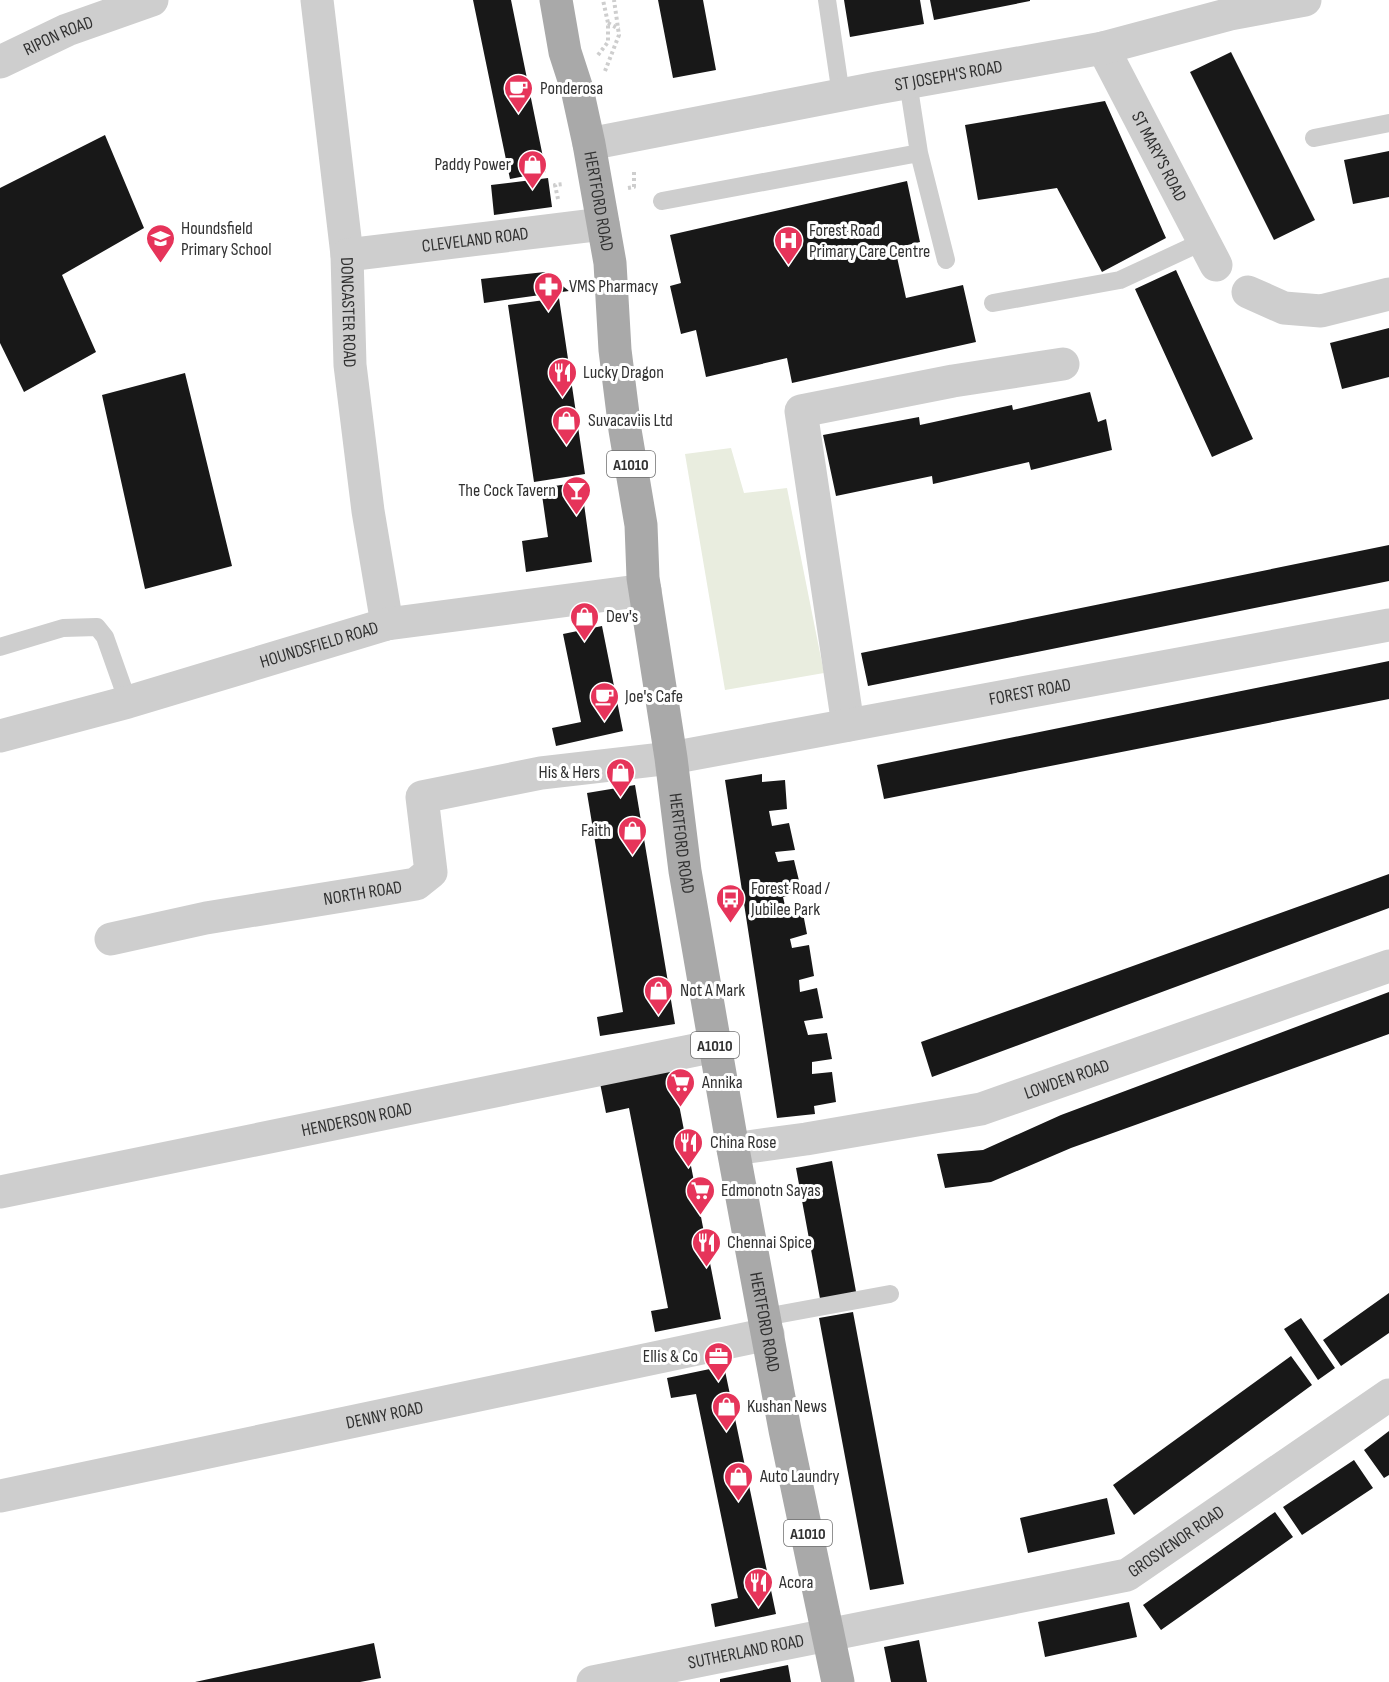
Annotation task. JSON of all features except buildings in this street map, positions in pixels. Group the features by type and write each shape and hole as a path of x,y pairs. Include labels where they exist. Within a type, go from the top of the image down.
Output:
{"main road":[{"name":"HERTFORD ROAD","path":"556,0 565,52 577,89 589,144 610,262 615,350 625,430 641,525 645,590 671,758 685,872 785,1430 838,1682"}],"street":[{"name":"RIPON ROAD","path":"0,62 67,30 152,0"},
{"name":"DONCASTER ROAD","path":"317,0 347,255 350,365 368,511 387,624"},
{"name":"ST JOSEPH'S ROAD","path":"589,144 908,82 1103,48 1230,14 1305,0"},
{"name":"ST MARY'S ROAD","path":"1103,48 1210,253"},
{"name":"CLEVELAND ROAD","path":"347,255 603,224"},
{"path":"1248,292 1284,308 1321,311 1389,294"},
{"path":"848,724 801,411 953,381 1062,364"},
{"name":"HOUNDSFIELD ROAD","path":"0,736 128,702 387,624 645,590"},
{"name":"FOREST ROAD","path":"671,758 1389,625"},
{"name":"NORTH ROAD","path":"111,939 206,918 416,884 431,872 422,797 541,773 671,758"},
{"name":"LOWDEN ROAD","path":"733,1149 981,1109 1389,966"},
{"name":"HENDERSON ROAD","path":"0,1192 715,1046"},
{"name":"DENNY ROAD","path":"0,1496 767,1325"},
{"name":"GROSVENOR ROAD","path":"829,1636 1127,1575 1389,1395"},
{"name":"SUTHERLAND ROAD","path":"593,1682 829,1636"}],"lane":[{"path":"827,0 840,95"},
{"path":"908,82 919,153 946,260"},
{"path":"1314,138 1389,123"},
{"path":"662,201 919,153"},
{"path":"993,303 1120,280 1210,253"},
{"path":"0,647 63,628 98,627 105,637 128,702"},
{"path":"767,1325 890,1294"}],"path":[{"path":"594,62 608,42 608,23 603,0"},
{"path":"608,23 619,29"},
{"path":"628,188 634,187 634,171"},
{"path":"559,206 555,185 569,183"}],"shaded area":[{"path":"731,448 744,493 787,488 824,673 725,690 685,454"}],"place":[{"name":"Ponderosa","path":"519,114"},
{"name":"Paddy Power","path":"532,190"},
{"name":"Houndsfield Primary School","path":"160,264"},
{"name":"Forest Road Primary Care Centre","path":"788,266"},
{"name":"VMS Pharmacy","path":"548,312"},
{"name":"Lucky Dragon","path":"562,398"},
{"name":"Suvacaviis Ltd","path":"567,446"},
{"name":"The Cock Tavern","path":"577,516"},
{"name":"Dev's","path":"585,642"},
{"name":"Joe's Cafe","path":"604,722"},
{"name":"His & Hers","path":"621,798"},
{"name":"Faith","path":"632,856"},
{"name":"Forest Road / Jubilee Park","path":"730,924"},
{"name":"Not A Mark","path":"659,1016"},
{"name":"Annika","path":"681,1108"},
{"name":"China Rose","path":"689,1168"},
{"name":"Edmonotn Sayas","path":"700,1216"},
{"name":"Chennai Spice","path":"706,1268"},
{"name":"Ellis & Co","path":"719,1382"},
{"name":"Kushan News","path":"726,1432"},
{"name":"Auto Laundry","path":"739,1502"},
{"name":"Acora","path":"758,1608"}]}
